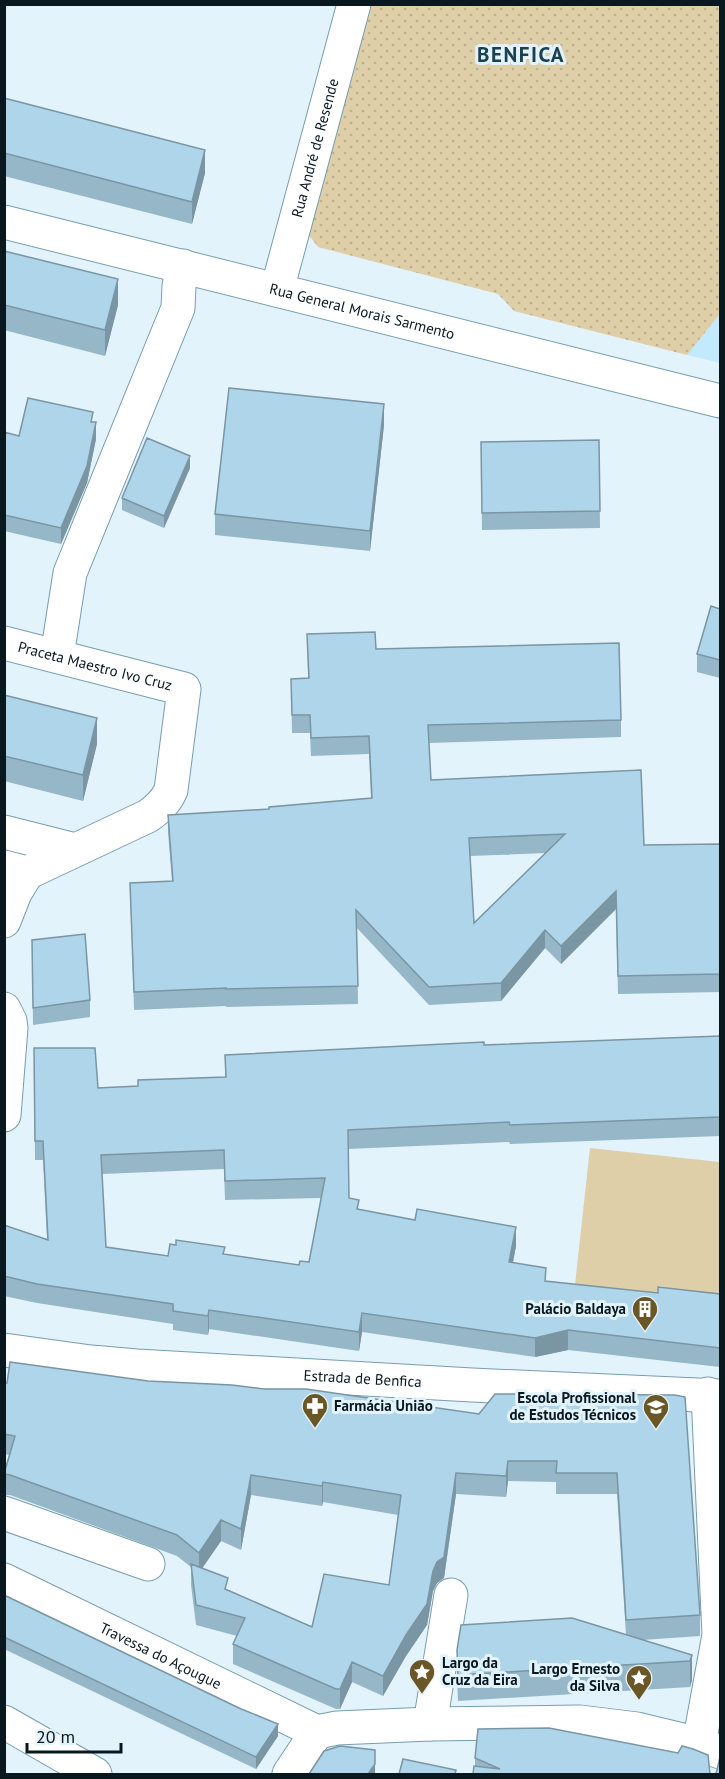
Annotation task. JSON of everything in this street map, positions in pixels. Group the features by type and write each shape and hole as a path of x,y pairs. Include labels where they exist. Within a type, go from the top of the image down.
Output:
{"street":[{"name":"Rua André de Resende","path":"277,290 354,4"},
{"name":"Rua General Morais Sarmento","path":"4,222 720,401"},
{"path":"57,656 70,573 178,308 183,266"},
{"name":"Praceta Maestro Ivo Cruz","path":"4,643 184,689 174,778 166,801 148,816 75,850"},
{"path":"4,832 75,850"},
{"path":"4,921 15,892 16,870 75,850"},
{"path":"4,1009 11,1028 4,1115"},
{"name":"Estrada de Benfica","path":"4,1350 137,1366 472,1385 714,1395"},
{"path":"289,1774 317,1732 338,1728 580,1722 637,1729 710,1748 719,1635 714,1395"},
{"path":"4,1513 148,1564"},
{"name":"Travessa do Açougue","path":"4,1580 317,1732"},
{"path":"430,1724 452,1595"},
{"path":"4,1722 93,1774"}],"shaded area":[{"path":"370,5 720,5 720,314 687,355 514,311 498,294 318,247 308,234"},
{"path":"720,314 720,363 687,355"},
{"path":"590,1148 720,1162 720,1313 573,1303"}],"building":[{"path":"4,98 205,150 192,202 4,153"},
{"path":"4,251 118,279 105,330 4,305"},
{"path":"229,388 384,404 370,531 215,514"},
{"path":"28,398 93,412 91,422 96,422 87,466 61,528 4,515 4,432 19,436"},
{"path":"147,438 190,456 164,516 122,498"},
{"path":"599,440 600,511 482,513 481,442"},
{"path":"711,606 720,609 720,660 697,654"},
{"path":"375,632 376,649 619,643 621,720 428,725 431,780 641,770 644,845 720,844 720,974 618,976 616,891 561,946 545,930 501,983 429,987 356,910 358,986 134,992 130,883 173,881 168,815 269,809 269,807 372,798 369,736 311,738 310,715 292,715 291,679 309,678 307,634","holes":["565,834 474,923 469,838"]},
{"path":"4,695 97,718 83,775 4,756"},
{"path":"85,934 90,1000 33,1008 32,940"},
{"path":"720,1036 720,1117 510,1125 509,1122 348,1130 349,1198 359,1200 357,1209 415,1220 417,1209 516,1227 509,1262 546,1268 545,1281 658,1293 658,1287 720,1294 720,1348 568,1330 535,1338 362,1313 359,1332 209,1310 208,1316 173,1311 173,1304 37,1284 4,1276 4,1225 48,1240 43,1141 35,1141 34,1048 95,1048 98,1088 138,1086 138,1080 226,1077 225,1055 484,1042 484,1045","holes":["224,1150 225,1181 325,1178 309,1262 300,1261 299,1265 223,1254 225,1247 176,1240 176,1245 170,1244 168,1256 106,1247 101,1155"]},
{"path":"10,1362 148,1381 264,1389 306,1389 479,1414 495,1394 675,1395 685,1397 700,1615 626,1620 617,1473 556,1473 557,1461 508,1461 506,1476 456,1473 444,1557 437,1562 433,1571 427,1604 383,1676 352,1662 340,1689 336,1689 233,1644 245,1618 196,1605 191,1564 228,1578 225,1589 312,1627 324,1574 389,1585 401,1495 323,1482 322,1486 251,1475 241,1529 221,1520 199,1553 177,1535 4,1474 15,1436 4,1434 4,1383 7,1383"},
{"path":"4,1595 239,1708 278,1724 256,1757 4,1637"},
{"path":"572,1618 692,1655 690,1661 458,1675 457,1650 461,1625"},
{"path":"549,1728 678,1753 682,1746 693,1749 708,1755 710,1774 473,1774 474,1766 500,1769 475,1758 478,1729"},
{"path":"340,1746 375,1750 375,1764 368,1774 309,1774 324,1751"},
{"path":"720,1757 720,1774 716,1774"},
{"path":"403,1759 456,1770 455,1774 399,1774"}],"place":[{"name":"Palácio Baldaya","path":"645,1332"},
{"name":"Farmácia União","path":"315,1429"},
{"name":"Escola Profissional de Estudos Técnicos","path":"656,1430"},
{"name":"Largo da Cruz da Eira","path":"422,1695"},
{"name":"Largo Ernesto da Silva","path":"639,1701"}],"district":[{"name":"BENFICA","path":"521,55"}]}
